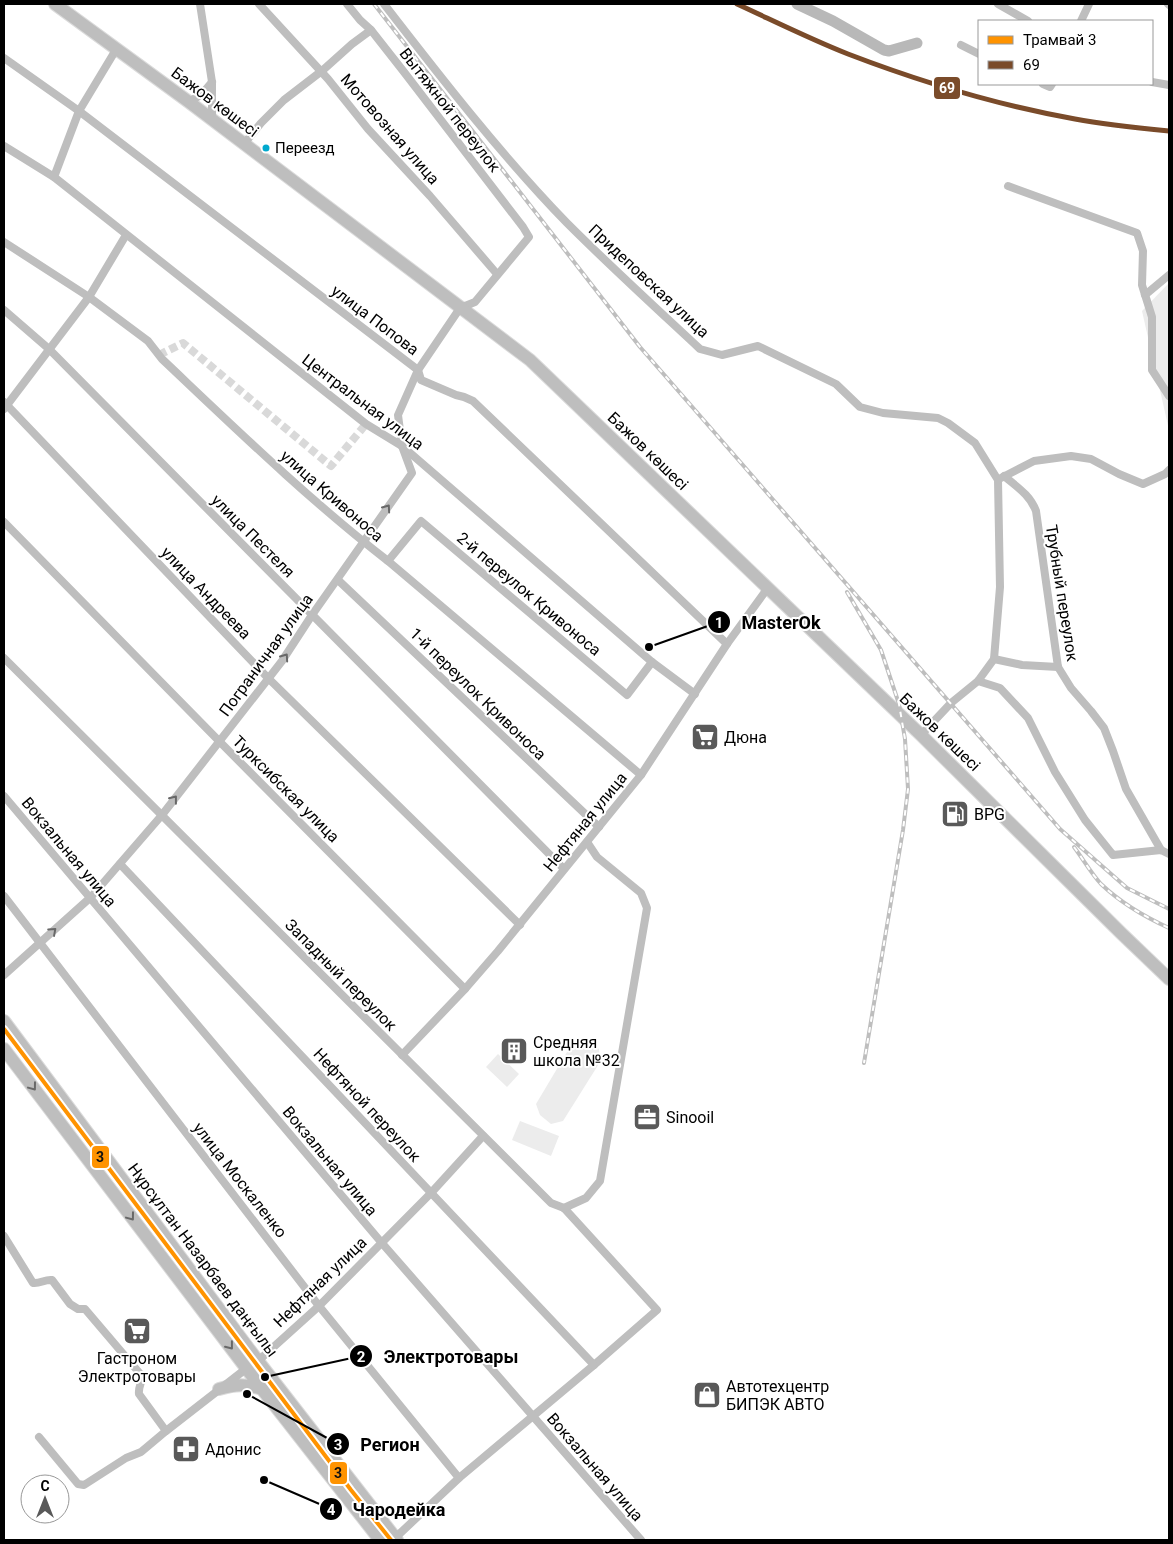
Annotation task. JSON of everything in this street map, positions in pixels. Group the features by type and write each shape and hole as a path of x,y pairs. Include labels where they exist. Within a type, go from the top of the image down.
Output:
{"main road":[{"name":"Бажов көшесі","path":"56,4 189,102 530,360 921,735 1169,979"},
{"name":"Нұрсұлтан Назарбаев даңғылы","path":"4,1021 258,1360 396,1539"},
{"name":"Нұрсұлтан Назарбаев даңғылы","path":"4,1048 262,1389 380,1540"},
{"path":"247,1368 258,1360"},
{"path":"219,1389 241,1385 262,1389"}],"street":[{"path":"200,4 212,82 212,120"},
{"name":"Мотовозная улица","path":"259,4 497,274"},
{"name":"Вытяжной переулок","path":"347,4 371,30 492,186 529,237 497,274"},
{"name":"Придеповская улица","path":"384,4 467,110 528,181 567,223 700,349 722,355 758,346 836,384 860,407 883,413 938,418 975,443 1001,478"},
{"path":"796,4 833,21 884,50 889,51 917,43"},
{"path":"998,4 1026,20"},
{"path":"1081,20 1089,4"},
{"path":"244,144 261,123 284,100 371,30"},
{"path":"961,45 978,54"},
{"path":"54,177 79,111 117,48"},
{"name":"улица Попова","path":"4,58 79,111 418,370 421,380 473,401 728,644"},
{"path":"189,102 202,94 212,82"},
{"path":"1153,82 1169,85"},
{"path":"202,94 209,94 212,99"},
{"name":"Центральная улица","path":"4,146 54,177 366,424 402,446 652,662 695,694"},
{"path":"1008,186 1136,233 1143,251 1142,285 1152,318 1152,370 1165,383 1169,396"},
{"path":"4,406 89,297 126,235"},
{"name":"улица Кривоноса","path":"4,242 89,297 148,340 162,359 262,454 363,542 641,775"},
{"path":"460,308 475,302 497,274"},
{"path":"1145,295 1169,275"},
{"name":"Пограничная улица","path":"4,975 91,897 162,815 282,661 412,473 402,446 398,415 418,370 460,308"},
{"name":"улица Пестеля","path":"4,310 49,348 564,869"},
{"name":"улица Андреева","path":"4,406 268,678 520,925"},
{"path":"921,735 951,703 978,681 994,659 1000,587 1001,478 1034,462 1071,456 1091,459 1143,484 1165,474 1169,470"},
{"name":"Трубный переулок","path":"1001,478 1028,495 1036,511 1058,667 1071,688 1104,728 1126,789 1161,850"},
{"name":"2-й переулок Кривоноса","path":"388,561 421,521 627,695 652,662"},
{"name":"Турксибская улица","path":"4,522 465,989"},
{"name":"1-й переулок Кривоноса","path":"338,580 599,828"},
{"name":"Нефтяная улица","path":"402,1055 465,989 520,925 641,775 767,589"},
{"name":"Западный переулок","path":"4,658 551,1203 564,1208 658,1310 594,1365"},
{"path":"994,659 1022,665 1058,667"},
{"path":"978,681 1000,688 1028,718 1055,772 1085,820 1113,855 1161,850 1169,854"},
{"name":"Вокзальная улица","path":"4,796 381,1242 641,1540"},
{"path":"564,1208 586,1198 600,1181 647,908 641,893 597,857 587,842"},
{"name":"Нефтяной переулок","path":"120,864 594,1365"},
{"name":"улица Москаленко","path":"4,896 319,1306 459,1478"},
{"name":"Нефтяная улица","path":"258,1360 319,1306 431,1193 483,1136"},
{"path":"4,1236 33,1283 38,1284 46,1280 52,1280 70,1304 85,1309 142,1376 139,1394 166,1431"},
{"path":"396,1539 459,1478 594,1365"},
{"path":"40,1437 78,1484 84,1485 126,1458 141,1452 247,1368"}],"shaded area":[{"path":"1169,283 1169,430 1142,311"},
{"path":"586,1041 599,1049 600,1062 563,1121 551,1124 540,1115 536,1104 570,1047"},
{"path":"498,1054 519,1074 507,1087 486,1067"},
{"path":"520,1121 559,1136 551,1156 512,1140"}],"tunnel":[{"path":"159,355 183,343 331,466 366,424"}],"railway":[{"path":"374,4 640,347 1060,829 1127,888 1169,909"},
{"path":"847,592 881,650 899,704 905,739 908,789 903,830 864,1063"},
{"path":"1074,847 1097,880 1109,891 1134,909 1169,928"}],"tram line":[{"name":"3","path":"4,1029 351,1490 391,1540"}],"transit line":[{"name":"69","path":"737,4 848,54 960,92 1017,107 1075,119 1110,125 1169,131"}],"place":[{"name":"Переезд","path":"266,148"},
{"name":"MasterOk","path":"649,647"},
{"name":"Дюна","path":"705,737"},
{"name":"BPG","path":"955,814"},
{"name":"Средняя школа №32","path":"514,1051"},
{"name":"Sinooil","path":"647,1117"},
{"name":"Гастроном Электротовары","path":"137,1331"},
{"name":"Электротовары","path":"265,1377"},
{"name":"Регион","path":"247,1394"},
{"name":"Автотехцентр БИПЭК АВТО","path":"707,1395"},
{"name":"Адонис","path":"186,1449"},
{"name":"Чародейка","path":"264,1480"}]}
